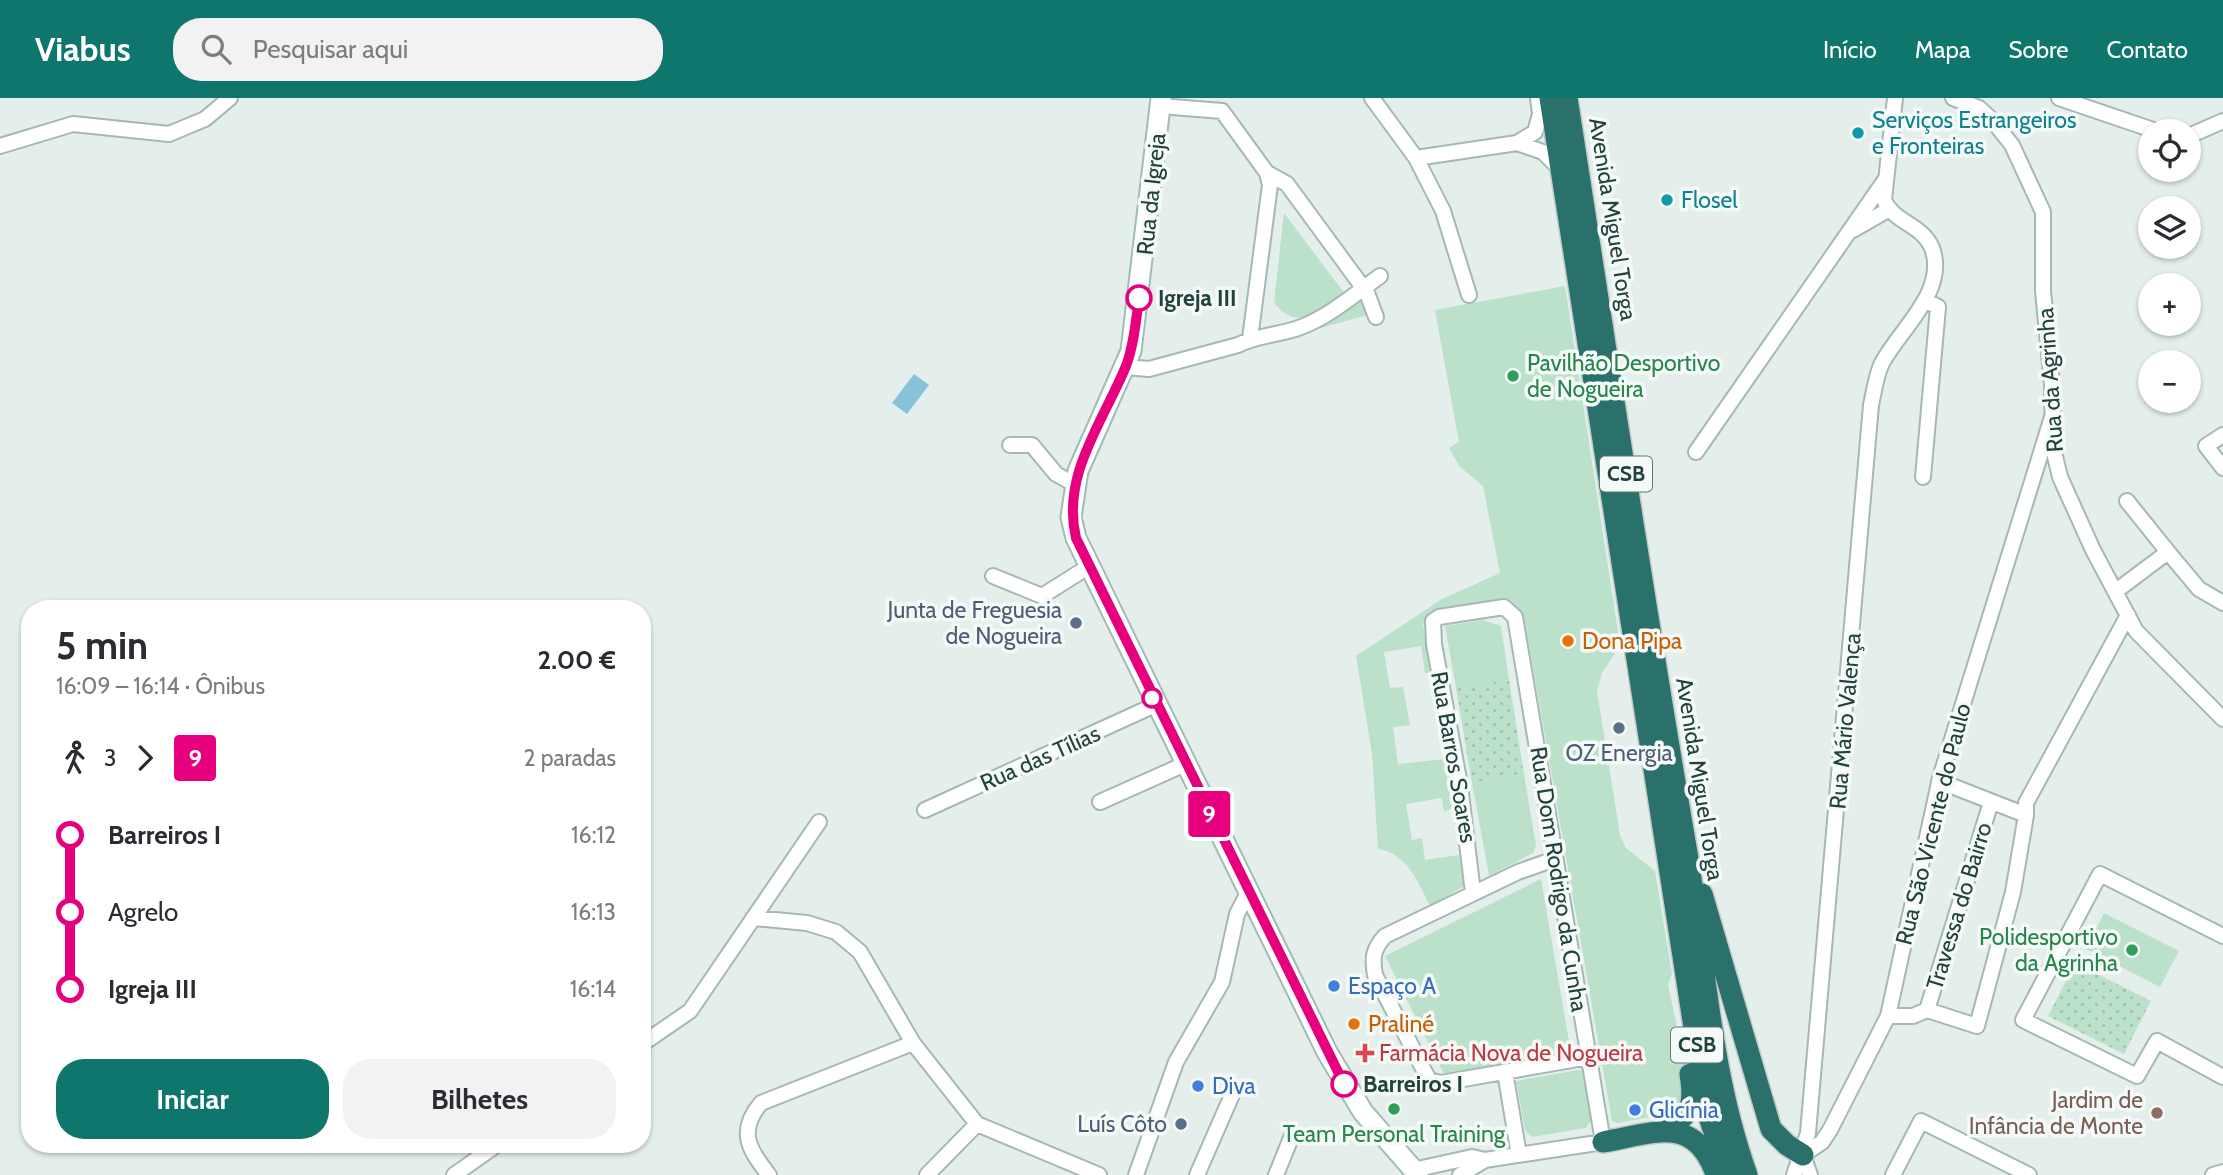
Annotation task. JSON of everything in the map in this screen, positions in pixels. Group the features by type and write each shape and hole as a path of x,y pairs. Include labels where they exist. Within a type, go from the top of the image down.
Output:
{"highway":[{"name":"Avenida Miguel Torga","path":"1550,98 1710,1120 1729,1175"},
{"name":"Avenida Miguel Torga","path":"1567,98 1721,1086 1747,1175"},
{"path":"1686,849 1716,933 1770,1129 1807,1165"},
{"path":"1667,1131 1690,1111 1693,1094 1679,1004 1688,985"},
{"path":"1603,1142 1667,1131 1698,1140 1706,1149 1717,1175"}],"street":[{"path":"0,146 73,124 169,134 205,118 230,98"},
{"path":"1373,98 1416,158 1443,211 1469,295"},
{"path":"1517,144 1535,132 1540,114 1538,98"},
{"path":"1842,238 1888,210 1884,200 1895,98"},
{"path":"2059,98 2138,125"},
{"name":"Rua da Agrinha","path":"1958,99 1982,103 2012,145 2043,212 2044,302 2053,448 2057,467 2093,550 2136,631 2223,719"},
{"path":"1161,102 1222,111 1267,173 1270,185 1250,339"},
{"name":"Rua da Igreja","path":"1161,102 1136,317 1125,367 1093,435 1074,484 1071,517 1088,568 1344,1084 1363,1112 1416,1172"},
{"path":"2201,131 2223,121"},
{"path":"1416,158 1517,144 1543,152 1561,170"},
{"path":"1267,173 1287,184 1363,289 1373,305 1376,317"},
{"path":"1696,452 1842,238 1886,179"},
{"name":"Rua Mário Valença","path":"1807,1165 1871,405 1880,365 1925,300 1936,270 1931,247 1916,227 1888,210"},
{"path":"1125,367 1149,369 1238,345 1250,339 1302,327 1380,276"},
{"path":"1923,477 1938,307 1925,300"},
{"name":"Rua São Vicente do Paulo","path":"1807,1165 1829,1130 1888,1016 1939,781 2032,474 2053,417"},
{"path":"2223,435 2206,446 2223,468"},
{"path":"1010,445 1032,445 1056,474 1074,484"},
{"path":"2032,474 2057,467"},
{"path":"2127,501 2199,589 2223,603"},
{"path":"2116,591 2168,552"},
{"path":"993,576 1042,596 1088,568"},
{"name":"Rua Dom Rodrigo da Cunha","path":"1433,621 1439,617 1495,607 1504,607 1516,617 1603,1142"},
{"path":"1888,1016 1913,1016 1927,1010 1977,1026 2013,892 2026,803 2128,615"},
{"name":"Rua Barros Soares","path":"1433,621 1434,644 1470,846 1473,893"},
{"name":"Rua das Tílias","path":"925,810 1155,705"},
{"path":"1100,802 1185,764"},
{"path":"1939,781 2026,815"},
{"name":"Travessa do Bairro","path":"1927,1010 1991,802"},
{"path":"651,1038 690,1011 819,822"},
{"path":"1555,859 1473,893 1385,936 1376,946 1372,959 1375,975 1429,1080 1441,1083 1589,1057"},
{"path":"2223,936 2101,874 2023,1020 2137,1076 2157,1041 2223,1077"},
{"path":"1136,1175 1176,1062 1222,982 1237,914 1248,893"},
{"path":"1236,926 1258,912"},
{"path":"754,918 807,923 836,932 860,953 913,1043 977,1124 1099,1175"},
{"path":"769,1175 751,1152 747,1131 753,1111 761,1102 913,1043"},
{"path":"1505,1072 1519,1155"},
{"path":"1197,1175 1231,1095"},
{"path":"1893,1175 1921,1121 2029,1175"},
{"path":"926,1175 977,1124"},
{"path":"1276,1175 1293,1133"},
{"path":"1416,1172 1472,1157 1485,1160 1603,1142"},
{"path":"454,1175 485,1153"},
{"path":"1460,1175 1485,1160"},
{"path":"1794,1175 1807,1165"},
{"path":"2213,1175 2223,1172"}],"green space":[{"path":"1284,213 1345,294 1309,316 1290,316 1274,302"},
{"path":"1565,286 1620,645 1602,673 1597,691 1620,835 1626,848 1655,871 1672,974 1668,984 1683,1072 1683,1089 1679,1103 1672,1113 1618,1123 1612,1121 1525,622 1512,601 1504,598 1443,609 1423,623 1430,673 1425,673 1421,646 1384,652 1390,688 1403,687 1410,725 1393,727 1398,764 1444,759 1452,809 1444,811 1442,798 1406,804 1412,840 1422,838 1425,860 1459,855 1464,886 1430,906 1404,862 1388,851 1378,849 1372,754 1356,656 1442,599 1500,573 1483,486 1460,467 1449,448 1459,442 1435,310"},
{"path":"1360,297 1365,299 1368,315 1306,332"},
{"path":"1483,620 1501,626 1509,680 1456,688 1445,626"},
{"path":"1509,680 1524,774 1472,783 1456,688"},
{"path":"1524,774 1536,846 1533,853 1489,876 1472,783"},
{"path":"1541,879 1571,1053 1445,1076 1385,956"},
{"name":"Polidesportivo da Agrinha","path":"2104,913 2179,951 2160,987 2086,949"},
{"name":"Polidesportivo da Agrinha","path":"2075,963 2151,1001 2124,1054 2048,1016"},
{"path":"1584,1069 1591,1120 1586,1128 1532,1137 1525,1130 1516,1081"}],"water":[{"path":"914,374 929,385 907,414 892,403"}],"bus line":[{"name":"9","path":"1139,298 1131,351 1074,484 1071,517 1076,538 1155,705 1344,1084"}],"place":[{"name":"Serviços Estrangeiros e Fronteiras","path":"1858,133"},
{"name":"Flosel","path":"1667,200"},
{"name":"Igreja III","path":"1139,298"},
{"name":"Pavilhão Desportivo de Nogueira","path":"1513,376"},
{"name":"Junta de Freguesia de Nogueira","path":"1076,623"},
{"name":"Dona Pipa","path":"1568,641"},
{"name":"OZ Energia","path":"1619,728"},
{"name":"Polidesportivo da Agrinha","path":"2132,950"},
{"name":"Espaço A","path":"1334,986"},
{"name":"Praliné","path":"1354,1024"},
{"name":"Farmácia Nova de Nogueira","path":"1365,1053"},
{"name":"Barreiros I","path":"1344,1084"},
{"name":"Diva","path":"1198,1086"},
{"name":"Team Personal Training","path":"1394,1109"},
{"name":"Glicínia","path":"1635,1110"},
{"name":"Jardim de Infância de Monte","path":"2157,1113"},
{"name":"Luís Côto","path":"1181,1124"}]}
